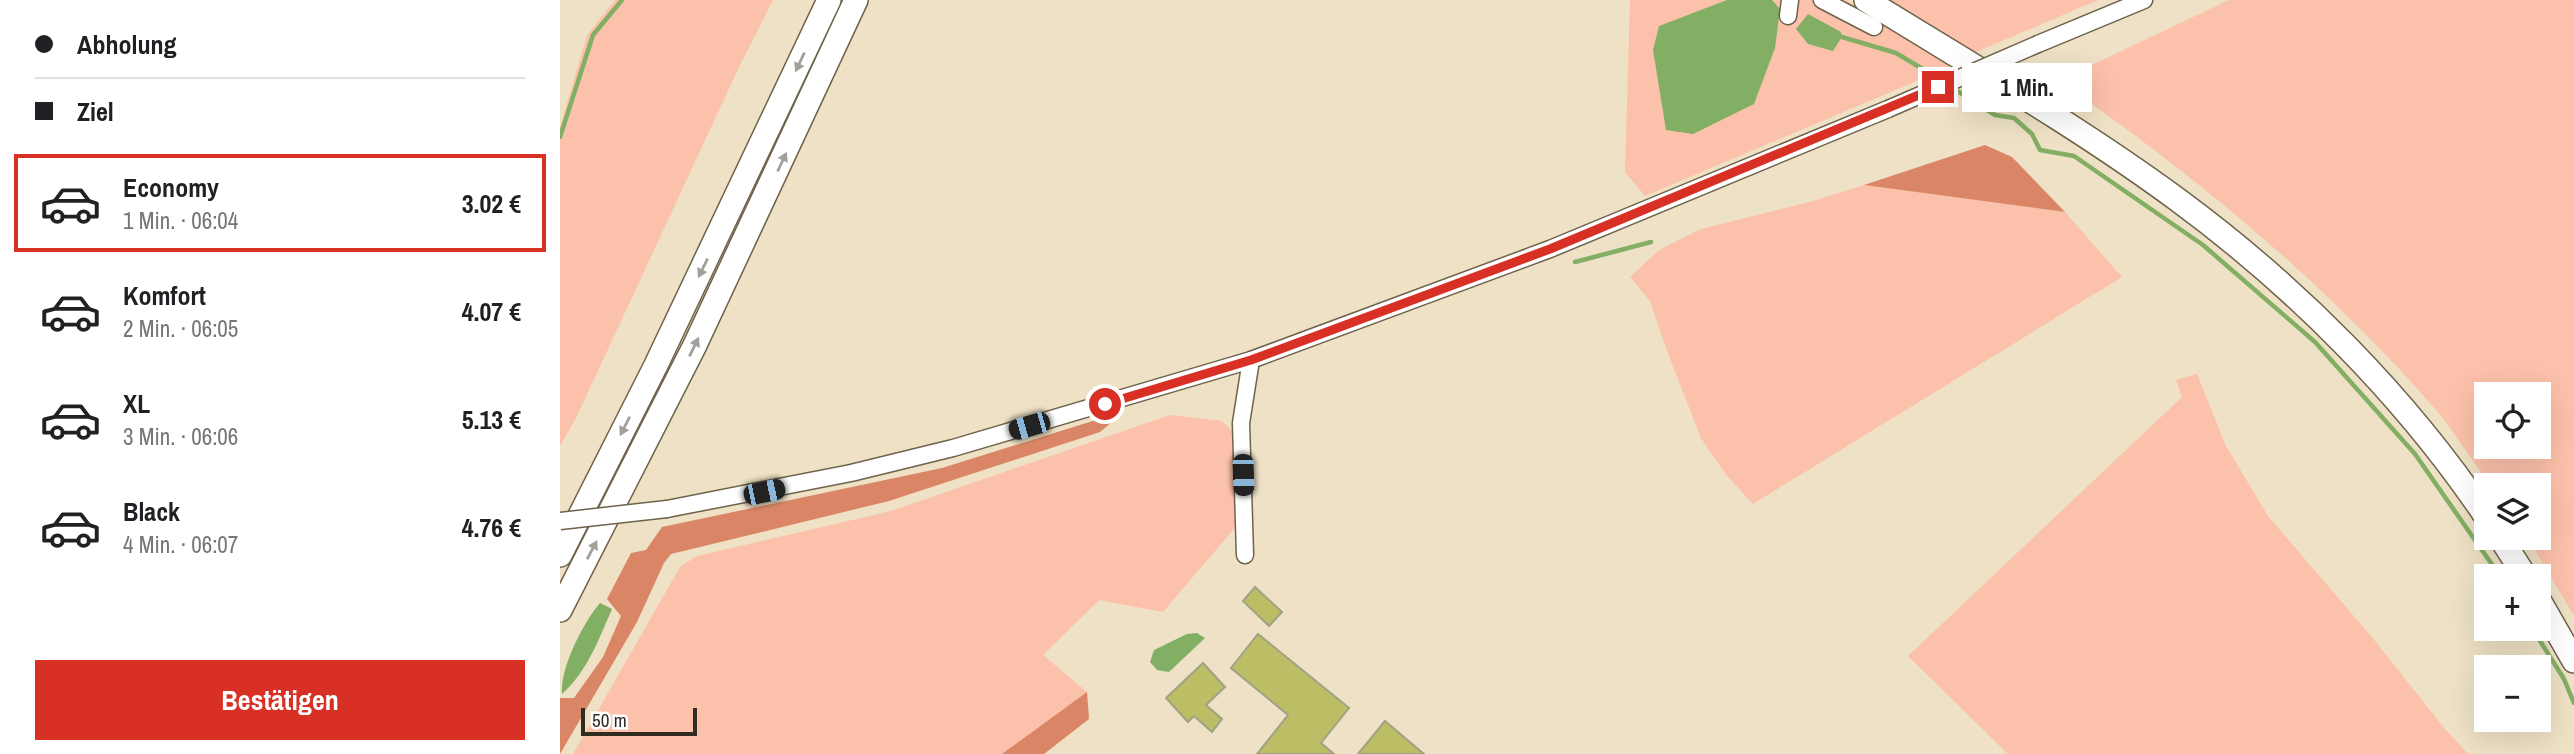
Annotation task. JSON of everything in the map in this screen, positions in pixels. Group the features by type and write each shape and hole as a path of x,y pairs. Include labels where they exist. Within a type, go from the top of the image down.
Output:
{"highway":[{"path":"560,555 668,340 829,0"},
{"path":"560,610 695,345 856,0"},
{"path":"1866,0 2131,167 2247,255 2301,303 2374,378 2424,434 2474,501"},
{"path":"2551,621 2574,661"}],"street":[{"path":"1822,0 1874,27"},
{"path":"560,521 667,509 851,474 953,448 1251,360 1550,249 2144,0"},
{"path":"1245,555 1241,422 1251,360"}],"shaded area":[{"path":"615,0 773,0 740,65 576,418 560,446 560,127 587,35"},
{"path":"1630,0 1846,0 1952,66 1645,196 1625,172"},
{"path":"1727,0 1772,0 1780,9 1775,48 1754,104 1693,134 1666,130 1653,50 1659,26"},
{"path":"1889,0 2098,0 1974,53"},
{"path":"2229,0 2574,0 2574,616 2551,577 2551,564 2543,564 2535,550 2551,550 2551,473 2482,473 2437,411 2311,281 2220,202 2075,92 2075,73"},
{"path":"1808,14 1841,32 1842,37 1833,51 1808,44 1796,29"},
{"path":"1985,145 2012,157 2065,212 1864,185"},
{"path":"1864,185 2065,212 2122,277 1753,504 1727,476 1701,438 1650,301 1630,277 1659,250 1701,229 1813,201"},
{"path":"2197,374 2226,446 2268,516 2468,754 2008,754 1908,656 2182,397 2176,380"},
{"path":"1170,415 1222,421 1237,436 1239,523 1163,612 1099,600 1043,655 1087,692 1002,754 573,754 680,567 697,556 891,511"},
{"path":"1099,419 1112,422 1100,432 889,501 671,554 664,563 637,622 560,754 560,698 574,698 603,657 621,616 607,599 631,553 646,550 662,527 942,468"},
{"path":"600,603 612,609 579,676 562,694 562,683 574,646"},
{"path":"1197,633 1205,638 1169,672 1157,670 1150,662 1154,650 1187,634"},
{"path":"1087,692 1089,719 1044,754 1002,754"}],"building":[{"path":"1255,587 1282,612 1269,626 1243,601"},
{"path":"1258,634 1349,708 1321,743 1334,754 1257,754 1288,715 1231,668"},
{"path":"1203,663 1225,687 1206,705 1222,719 1212,732 1194,716 1188,722 1166,698"},
{"path":"1385,721 1424,754 1358,754"}],"waterway":[{"path":"560,137 593,35 622,0"},
{"path":"1842,37 1896,53 1941,80"},
{"path":"1951,87 1995,115 2014,118 2032,134 2040,150 2074,156 2203,245 2315,342 2415,454 2492,564"},
{"path":"1575,262 1651,242"},
{"path":"2540,641 2564,679 2574,703"}],"route":[{"path":"1105,404 1251,360 1406,304 1653,208 1938,87"}]}
